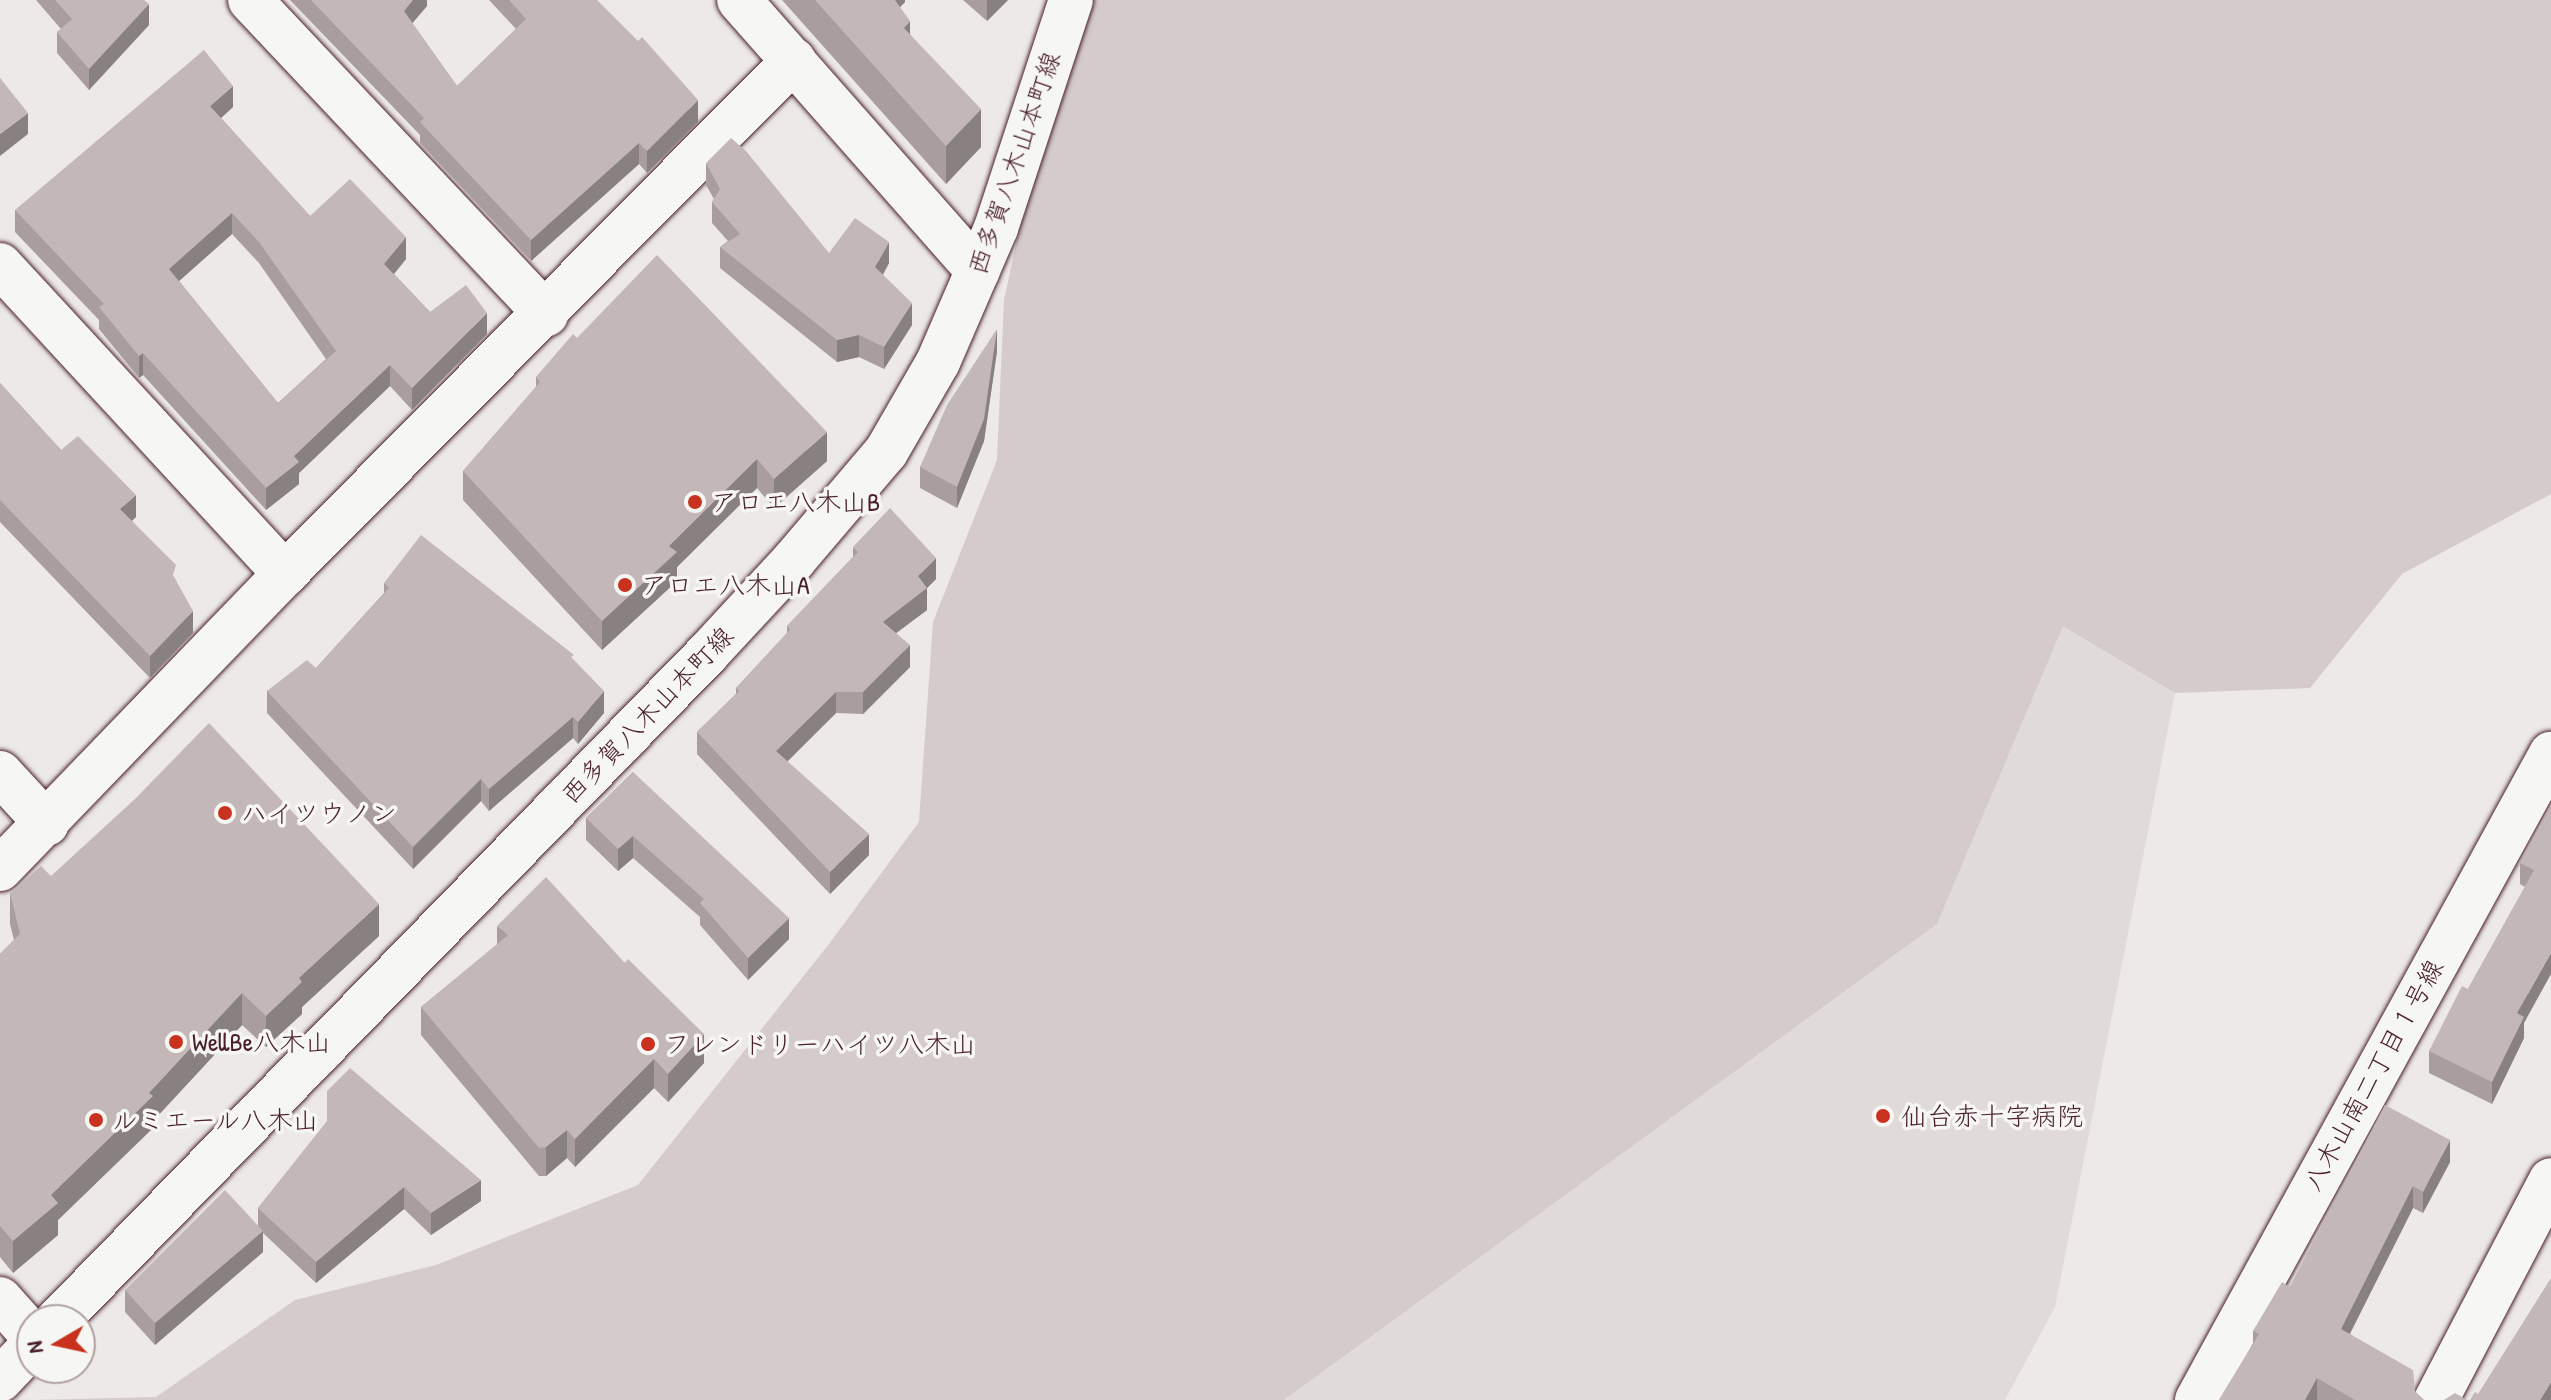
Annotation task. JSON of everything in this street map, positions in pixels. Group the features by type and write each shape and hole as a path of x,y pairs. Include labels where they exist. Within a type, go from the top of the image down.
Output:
{"street":[{"path":"250,0 546,314"},
{"path":"739,0 978,271"},
{"name":"西多賀八木山本町線","path":"74,1304 707,654 794,560 886,452 938,362 996,228 1071,0"},
{"path":"0,869 47,824 285,574 546,314 794,60"},
{"path":"0,265 285,574"},
{"name":"八木山南二丁目１号線","path":"2197,1400 2551,754"},
{"path":"0,773 47,824"},
{"path":"2436,1400 2551,1180"},
{"path":"0,1299 16,1317"},
{"path":"0,1380 16,1363"}],"shaded area":[{"path":"1086,0 2551,0 2551,494 2402,574 2310,688 2175,693 2063,626 1937,924 1284,1400 34,1400 156,1397 295,1300 436,1265 638,1185 829,944 919,822 933,622 997,460 1004,300 1042,124"},
{"name":"仙台赤十字病院","path":"2063,625 2175,693 2055,1307 2005,1400 1284,1400 1937,924"}],"building":[{"path":"55,0 144,0 149,4 89,69 57,32 72,19"},
{"path":"311,0 413,0 404,11 457,86 526,19 509,0 597,0 638,41 642,37 698,100 647,151 639,143 531,240 420,122 424,118"},
{"path":"815,0 895,0 910,21 904,28 981,109 946,146"},
{"path":"204,50 233,86 210,106 310,216 350,179 406,237 384,264 430,312 466,285 487,313 412,388 390,365 294,456 299,462 266,488 143,353 139,356 99,307 104,304 15,210","holes":["232,213 259,242 336,351 278,403 169,269"]},
{"path":"0,78 28,113 0,134"},
{"path":"731,138 746,151 829,253 855,218 889,242 875,267 912,303 884,347 859,335 837,340 720,247 740,234 712,202 720,189 706,163"},
{"path":"657,255 827,432 774,479 757,459 669,546 677,552 602,621 463,471 540,382 536,377 573,334 577,338"},
{"path":"997,329 984,419 957,487 920,467 947,405"},
{"path":"0,383 61,450 78,436 136,495 120,509 176,565 173,575 193,611 150,656 0,500"},
{"path":"890,508 936,558 918,576 927,588 883,622 910,645 863,692 836,692 776,751 869,834 830,872 697,732 739,691 736,688 790,630 787,626 858,552 853,547"},
{"path":"421,535 574,655 571,657 604,691 578,722 573,717 489,789 481,779 413,847 267,691 307,660 316,668 389,588 384,583"},
{"path":"209,723 379,904 299,978 302,982 266,1016 242,993 149,1093 153,1096 51,1195 58,1203 13,1241 0,1226 0,954 20,934 10,893 41,866 51,876 135,799"},
{"path":"633,772 789,918 748,958 700,903 704,899 633,836 618,849 586,818"},
{"path":"2551,806 2551,953 2517,1013 2524,1017 2492,1082 2429,1051 2462,986 2468,989 2534,870 2520,863"},
{"path":"546,877 625,963 628,959 704,1034 668,1074 654,1059 575,1139 567,1130 546,1147 539,1148 421,1007 508,935 497,926"},
{"path":"350,1068 481,1180 431,1213 404,1187 316,1262 258,1208 327,1121 327,1091"},
{"path":"2385,1105 2450,1140 2423,1192 2413,1186 2341,1329 2413,1370 2415,1391 2424,1400 2355,1400 2317,1378 2305,1400 2219,1400 2259,1334 2253,1331 2282,1282 2290,1287"},
{"path":"225,1190 263,1231 155,1323 125,1290"},
{"path":"2551,1278 2551,1382 2540,1400 2470,1400 2475,1392 2478,1394"},
{"path":"2455,1393 2467,1400 2444,1400"}],"place":[{"name":"アロエ八木山B","path":"695,502"},
{"name":"アロエ八木山A","path":"625,585"},
{"name":"ハイツウノン","path":"225,813"},
{"name":"WellBe八木山","path":"176,1042"},
{"name":"フレンドリーハイツ八木山","path":"648,1044"},
{"name":"仙台赤十字病院","path":"1883,1116"},
{"name":"ルミエール八木山","path":"96,1120"}]}
